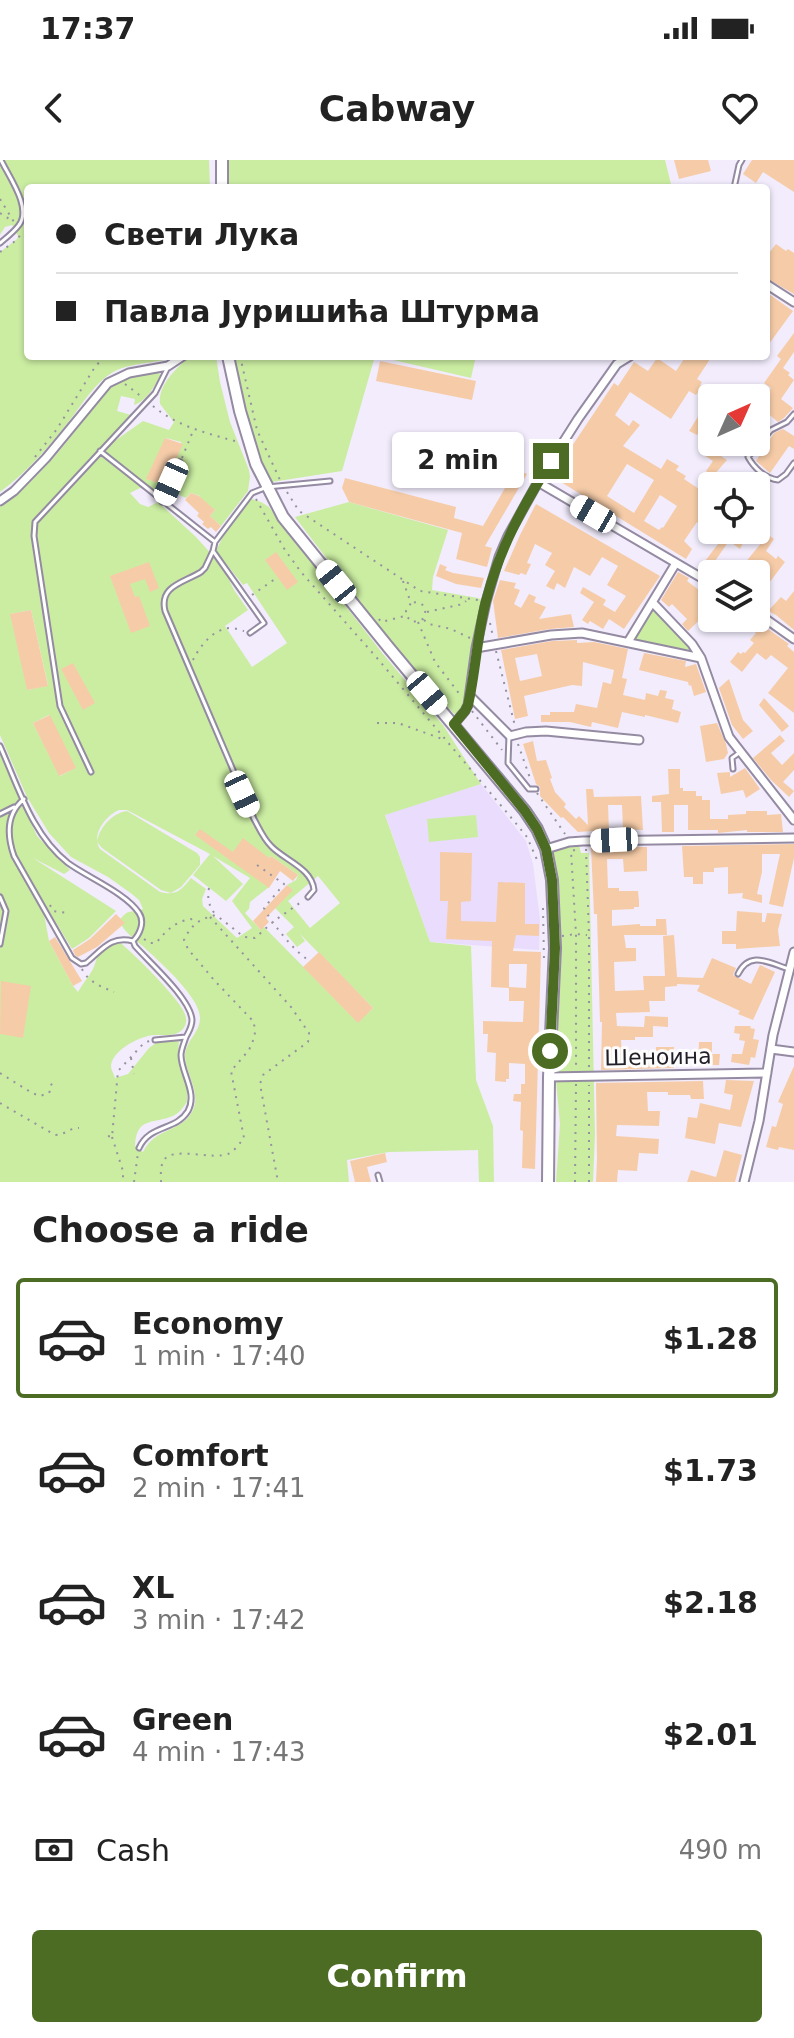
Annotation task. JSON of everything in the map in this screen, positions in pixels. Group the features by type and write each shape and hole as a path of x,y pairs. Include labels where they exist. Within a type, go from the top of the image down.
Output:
{"main road":[{"path":"222,160 222,184"},
{"path":"229,360 256,464 283,517 525,811 546,849 552,880 555,948 548,1182"}],"street":[{"path":"770,287 794,302"},
{"path":"0,501 46,458 108,383 129,373 168,366 177,360"},
{"path":"454,724 465,711 470,696 486,602 508,536 578,419 617,364 624,360"},
{"path":"538,482 698,576"},
{"path":"628,642 676,563"},
{"path":"653,603 692,644 701,658 725,728 739,753 794,820"},
{"path":"770,622 794,639"},
{"path":"477,645 582,633 701,658"},
{"path":"470,696 513,735 546,731 639,740"},
{"path":"546,849 583,841 794,838"},
{"path":"744,1182 794,952"},
{"path":"771,1049 794,1052"},
{"name":"Шеноина","path":"549,1077 767,1073"}],"lane":[{"path":"0,243 19,225 24,215 23,204 1,160"},
{"path":"735,184 742,160"},
{"path":"91,772 60,706 34,536 35,522 155,393 168,366"},
{"path":"794,414 787,422 771,430 748,457 770,479 778,480 794,463"},
{"path":"100,451 215,542"},
{"path":"162,502 180,462"},
{"path":"308,897 314,890 313,882 298,866 273,848 254,819 188,669 163,601 170,589 205,568 215,542 252,493 267,487 330,481"},
{"path":"213,551 264,623 250,633"},
{"path":"513,735 508,763 529,789 536,789"},
{"path":"0,746 40,835 68,862 128,902 139,913 142,920 133,941"},
{"path":"733,769 732,758 739,753"},
{"path":"0,814 24,799"},
{"path":"15,806 9,826 9,841 14,856 72,958 81,964 86,963 115,939 133,941 190,1010 192,1026 181,1057 191,1104 178,1122 150,1134 139,1148"},
{"path":"0,897 6,911 0,944"},
{"path":"738,974 750,960 758,959 789,969"},
{"path":"155,1040 186,1037"},
{"path":"378,1175 380,1182"}],"path":[{"path":"0,199 12,221"},
{"path":"0,213 19,225"},
{"path":"34,458 57,429 101,360"},
{"path":"241,360 257,430 299,511 420,591 486,602 513,735 518,744 508,758"},
{"path":"119,381 165,416 242,444"},
{"path":"180,462 194,429"},
{"path":"252,493 301,572 527,837 539,863"},
{"path":"247,597 275,579"},
{"path":"402,579 411,603"},
{"path":"426,613 463,604 468,599"},
{"path":"411,603 422,604 425,608 423,619 413,622 406,616 407,606 411,603"},
{"path":"379,619 381,622 406,616"},
{"path":"423,619 429,624 451,629 477,645"},
{"path":"188,669 203,643 211,636 229,628 250,633"},
{"path":"377,723 398,723 447,740"},
{"path":"583,841 587,852 589,935 589,1182"},
{"path":"571,851 576,934 575,1182"},
{"path":"257,865 284,884 264,908 265,912 293,947 307,959"},
{"path":"209,888 210,906 216,915 244,937 255,938 308,897"},
{"path":"47,901 53,911 69,913"},
{"path":"543,908 543,935"},
{"path":"161,1182 162,1163 167,1156 175,1153 206,1156 228,1154 244,1138 231,1071 249,1050 255,1036 254,1022 214,980 184,940 195,923 216,915"},
{"path":"210,917 291,1007 309,1033 308,1042 263,1075 260,1084 278,1182"},
{"path":"138,935 150,943 156,943 165,931 182,921 191,919 195,923"},
{"path":"561,936 589,935"},
{"path":"81,964 84,974 99,986 114,992"},
{"path":"123,1182 123,1171 110,1136 118,1071 143,1044 155,1040"},
{"path":"131,1057 134,1074"},
{"path":"0,1073 40,1096 49,1093 52,1086 50,1081"},
{"path":"0,1103 55,1135 62,1135 70,1128 79,1128"},
{"path":"134,1182 139,1148"}],"shaded area":[{"path":"481,784 526,841 533,864 540,920 539,950 430,942 385,814"}],"green space":[{"path":"0,160 209,160 210,184 24,184 24,360 163,360 126,367 105,378 39,457 0,492 0,252 18,236 12,225 5,227 0,235"},
{"path":"228,160 665,160 671,184 228,184"},
{"path":"185,360 217,360 230,422 249,470 248,491 221,526 210,516 215,510 196,502 200,496 191,493 186,498 171,491 183,464 175,460 182,445 166,438 147,479 160,483 159,493 140,488 130,493 140,504 148,507 158,502 223,567 248,610 225,626 252,667 287,643 247,583 243,585 216,551 225,532 252,499 269,507 383,654 443,725 481,784 385,815 430,942 471,946 476,1080 493,1126 494,1182 479,1182 478,1150 389,1152 347,1160 349,1182 0,1182 0,753 37,836 70,870 64,874 33,858 116,911 89,938 72,949 41,898 49,941 73,986 78,992 102,948 117,940 164,985 185,1014 185,1025 179,1032 137,1040 125,1046 112,1061 115,1078 128,1074 156,1043 179,1039 178,1059 187,1087 187,1102 173,1116 142,1126 135,1146 143,1152 154,1138 183,1122 195,1104 185,1057 200,1018 194,1001 119,921 128,912 143,909 139,900 108,877 71,857 49,833 27,797 0,735 0,507 45,467 107,389 119,381 157,371 161,376 139,403 134,405 135,399 121,396 117,411 131,415 102,446 109,445 143,421 169,430 174,422 160,404 160,397 174,372","holes":["31,610 48,685 28,690 11,614","49,715 75,768 60,776 33,723","119,810 127,810 210,854 193,875 226,901 243,884 213,856 250,878 232,901 252,928 237,938 203,906 206,889 191,878 178,891 160,892 100,849 98,832 104,821","271,856 298,875 287,885 292,890 275,908 294,927 286,934 297,947 305,941 300,934 373,1008 358,1022 264,927 260,929 245,913 250,902 269,887 264,863","318,876 340,903 310,928 288,901"]},
{"path":"234,360 374,360 342,471 272,482 246,421"},
{"path":"393,360 475,360 471,378"},
{"path":"349,502 448,530 432,590 486,602 465,711 454,714 394,647 295,517"},
{"path":"653,603 701,658 628,642"},
{"path":"127,811 200,857 200,865 181,887 171,893 161,890 97,842 107,822"},
{"path":"476,815 478,837 429,842 427,819"},
{"path":"578,841 581,853 589,853 595,1135 593,1182 556,1182 560,1124 555,1070 554,936 546,849"}],"building":[{"path":"674,160 708,160 711,171 679,179"},
{"path":"752,160 794,160 794,192 763,172 756,183 743,174"},
{"path":"776,244 794,253 794,294 770,280 770,252"},
{"path":"770,295 793,311 770,343"},
{"path":"794,333 794,352 783,368 794,380 781,399 793,408 778,422 770,415 770,384 764,383 781,359 777,356"},
{"path":"656,360 676,371 683,360 709,360 697,379 702,382 698,384 698,392 696,395 689,391 671,419 630,392 615,415 629,426 633,420 640,425 623,446 661,469 667,459 679,466 676,470 698,488 698,523 684,541 692,549 686,559 556,479 563,466 560,464 614,383 618,386 634,362 648,371","holes":["627,464 654,480 634,513 607,496","660,495 677,506 659,530 644,521"]},
{"path":"380,361 476,381 472,400 376,381"},
{"path":"698,417 697,435 689,431"},
{"path":"783,429 794,436 794,449 789,446 770,473 756,461 759,456 770,456 770,439 774,433"},
{"path":"165,438 183,444 164,486 161,486 146,479"},
{"path":"705,456 721,456 727,460 716,472 707,472 713,461"},
{"path":"516,469 527,474 485,546 492,548 487,567 456,559 462,533 349,502 342,488 345,478 456,507 454,518 483,526"},
{"path":"191,493 215,510 210,516 221,526 216,532 202,524 204,522 197,516 199,513 185,500"},
{"path":"536,504 660,576 624,629 609,619 603,629 582,620 594,602 580,593 583,587 606,600 603,605 615,612 626,596 607,585 618,566 602,557 590,576 574,567 565,588 557,583 554,590 546,586 555,571 545,565 552,553 535,544 526,575 504,571"},
{"path":"770,536 774,539 766,551 785,562 770,582 770,560 747,560 760,544 770,544"},
{"path":"718,544 727,544 716,560 706,560"},
{"path":"276,552 298,582 287,590 265,560"},
{"path":"149,562 159,588 150,592 145,579 130,584 135,597 139,596 150,626 131,633 110,576"},
{"path":"440,564 453,573 484,578 481,588 456,584 436,576"},
{"path":"678,572 689,578 687,581 698,589 698,621 688,631 682,624 687,619 672,604 669,607 661,600"},
{"path":"500,580 516,583 514,588 520,590 514,604 521,608 529,594 536,597 534,602 546,607 539,619 571,614 574,627 498,638 493,601"},
{"path":"794,591 794,630 770,612 781,597 786,601"},
{"path":"31,610 48,686 27,690 10,614"},
{"path":"770,631 789,644 787,646 794,652 794,713 768,693 788,668 771,655 766,660 757,653 742,672 730,662 738,652 745,653 754,643 750,640 756,633"},
{"path":"577,640 577,643 594,642 628,649 622,678 627,679 623,695 645,700 646,693 658,696 660,690 667,691 665,698 674,700 672,709 681,712 678,723 622,712 618,728 592,722 591,727 570,722 541,722 541,715 574,712 576,704 597,708 603,682 611,684 614,670 583,662 582,686 572,685 524,696 528,716 515,719 501,650","holes":["537,654 542,676 520,681 515,658"]},
{"path":"644,653 686,661 685,667 696,664 706,692 694,696 688,682 639,670"},
{"path":"73,663 95,703 83,710 61,669"},
{"path":"729,679 743,720 753,731 743,739 732,725 719,688"},
{"path":"764,698 789,726 782,732 759,705"},
{"path":"50,715 76,768 59,776 33,723"},
{"path":"717,723 728,753 724,759 706,762 700,726"},
{"path":"780,735 785,741 771,753 782,765 794,753 794,770 783,782 794,791 789,797 753,758"},
{"path":"533,741 537,761 546,760 555,792 576,819 579,816 588,825 586,789 593,789 594,797 641,796 643,830 623,829 622,805 608,805 609,830 578,832 540,796 540,787 536,784 523,744"},
{"path":"745,768 760,789 746,798 743,790 721,794 717,773 730,772 730,777"},
{"path":"668,769 680,769 680,788 683,791 696,791 696,796 702,796 702,800 710,800 710,819 728,819 728,815 746,814 746,811 767,811 767,815 781,814 783,832 688,830 688,805 674,805 674,832 662,832 661,802 652,802 652,796 669,794"},
{"path":"200,829 233,852 243,838 298,875 293,881 280,871 269,888 195,835"},
{"path":"794,844 794,858 783,907 769,904 780,854 762,854 757,894 762,895 762,903 742,898 743,893 728,894 728,867 703,872 703,884 693,884 693,877 684,877 682,846"},
{"path":"591,847 647,847 647,871 624,872 623,859 607,859 608,888 638,891 639,901 639,907 634,909 612,910 612,926 656,926 656,919 666,919 667,935 624,935 626,948 636,948 636,961 614,962 615,991 644,990 643,976 665,976 663,936 674,935 677,977 703,978 712,958 736,968 733,975 751,984 760,965 775,972 753,1020 697,991 700,985 665,987 665,1001 649,1001 650,1012 616,1013 617,1026 644,1027 645,1016 668,1017 668,1027 653,1026 653,1037 621,1040 622,1057 656,1056 656,1047 674,1047 674,1068 601,1070 602,1022"},
{"path":"440,852 472,853 471,901 461,902 461,921 496,922 498,882 525,883 525,924 539,924 539,936 516,935 513,951 541,952 535,1169 522,1168 521,1102 513,1101 514,1094 521,1094 521,1084 525,1084 525,1064 509,1063 509,1079 506,1082 495,1081 496,1053 487,1052 488,1034 483,1034 483,1021 523,1022 524,1001 509,1001 509,988 491,987 492,941 446,939 448,901 440,901","holes":["509,964 527,964 526,988 509,987"]},
{"path":"287,885 293,890 266,918 269,922 261,930 253,921"},
{"path":"737,911 762,913 762,922 765,922 767,913 782,914 778,930 780,946 736,949 736,944 722,944 722,931 736,931"},
{"path":"116,914 125,923 97,947 78,957 75,955 73,950 90,939"},
{"path":"55,937 82,981 73,986 49,941"},
{"path":"319,952 373,1008 358,1023 303,967"},
{"path":"1,981 31,986 23,1038 0,1034"},
{"path":"735,1026 751,1026 755,1029 753,1039 759,1040 755,1058 751,1057 749,1065 731,1062 732,1054 742,1054 745,1041 739,1040 740,1034 734,1033"},
{"path":"699,1042 712,1042 712,1054 720,1054 719,1065 698,1065"},
{"path":"794,1066 794,1150 766,1147 783,1104 778,1102"},
{"path":"726,1080 754,1081 741,1127 719,1123 715,1144 685,1138 688,1117 697,1118 700,1103 730,1110 733,1095 724,1093"},
{"path":"703,1081 704,1099 691,1099 690,1095 668,1095 668,1092 647,1092 648,1111 660,1111 659,1126 617,1125 616,1136 659,1139 658,1154 639,1153 637,1171 618,1170 617,1182 596,1182 596,1083"},
{"path":"724,1150 742,1155 735,1182 687,1182 691,1170 716,1177"},
{"path":"385,1153 387,1162 367,1167 371,1182 355,1182 350,1161"}],"route":[{"path":"550,1051 555,948 552,880 546,849 525,811 454,724 468,705 481,622 499,557 551,461"}]}
